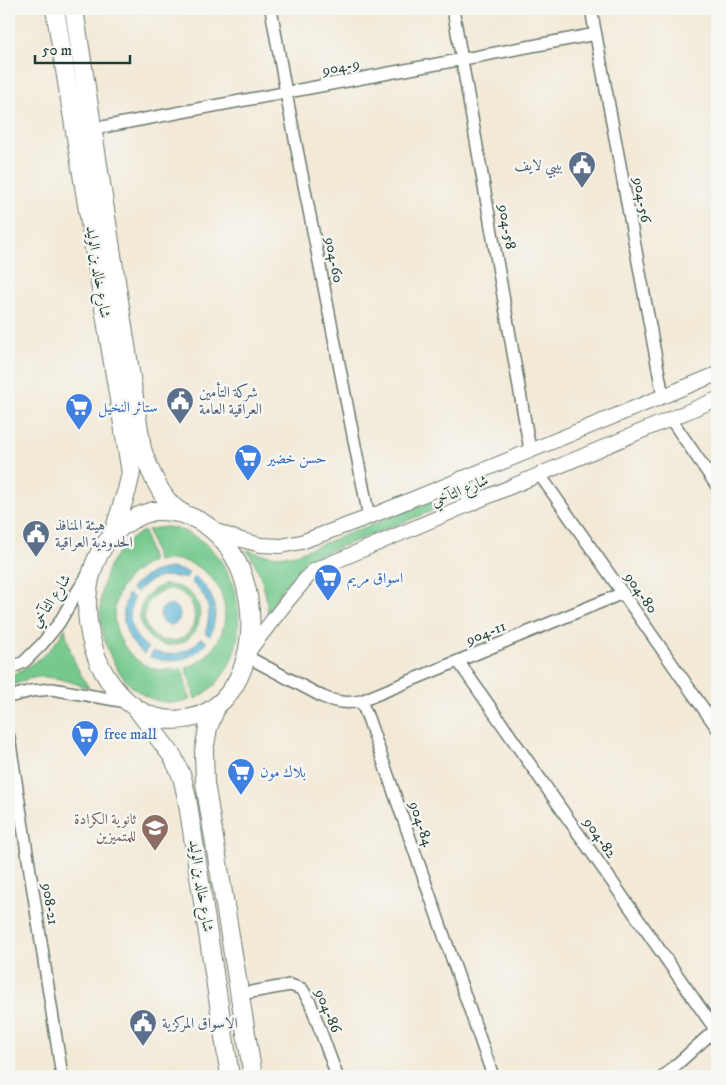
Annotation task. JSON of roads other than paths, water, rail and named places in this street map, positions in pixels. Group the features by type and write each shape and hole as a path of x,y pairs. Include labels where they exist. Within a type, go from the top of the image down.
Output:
{"main road":[{"name":"شارع خالد بن الوليد","path":"55,9 131,473 112,534 94,565 89,583 87,602 88,627 99,664 111,685 133,706 173,757 182,777 187,798 230,1076"},
{"name":"شارع خالد بن الوليد","path":"74,9 142,449 164,496 173,507 184,514"},
{"path":"112,534 131,519 142,514 154,512 166,511 184,514 200,521 210,528 227,546 239,567 247,591 251,622 247,655 239,676 233,687 217,705 201,714 172,720 160,718 133,706"},
{"name":"شارع خالد بن الوليد","path":"217,705 208,728 204,751 205,783 253,1076"}],"street":[{"name":"904-60","path":"271,9 369,517"},
{"name":"904-58","path":"453,9 530,450"},
{"name":"904-56","path":"591,9 663,396"},
{"name":"904-9","path":"92,129 596,34"},
{"name":"شارع التآخي","path":"210,528 238,540 261,545 281,546 301,542 369,517 717,374"},
{"name":"شارع التآخي","path":"247,655 289,599 315,570 717,399"},
{"path":"670,418 717,486"},
{"name":"904-80","path":"540,475 717,728"},
{"path":"462,478 471,504"},
{"name":"شارع التآخي","path":"9,669 24,662 42,644 59,623 94,565"},
{"name":"904-11","path":"361,701 623,593"},
{"path":"247,655 323,697 345,703 361,701"},
{"name":"904-82","path":"458,661 717,1030"},
{"path":"9,697 31,691 52,689 133,706"},
{"name":"904-84","path":"361,701 372,727 493,1076"},
{"name":"908-21","path":"9,737 62,1076"},
{"name":"904-86","path":"240,994 290,985 302,989 310,1002 337,1076"},
{"path":"664,1076 717,1030"}],"water":[{"path":"171,568 189,573 185,579 171,576 159,578 147,583 137,592 131,589 149,574"},
{"path":"194,576 207,589 214,603 215,618 210,636 205,633 209,611 205,598 191,582"},
{"path":"128,594 134,598 130,612 131,625 137,637 148,648 144,654 132,641 125,627 124,611"},
{"path":"170,605 177,608 180,615 177,622 170,625 163,622 160,615 163,608"},
{"path":"201,638 207,642 188,657 166,661 150,657 153,651 173,654 186,651"}],"place":[{"name":"بيبي لايف","path":"582,189"},
{"name":"شركة التأمين العراقية العامة","path":"180,425"},
{"name":"ستائر النخيل","path":"79,431"},
{"name":"حسن خضير","path":"248,482"},
{"name":"هيئة المنافذ الحدودية العراقية","path":"36,558"},
{"name":"اسواق مريم","path":"328,602"},
{"name":"free mall","path":"85,758"},
{"name":"بلاك مون","path":"241,796"},
{"name":"ثانوية الكرادة للمتميزين","path":"155,852"},
{"name":"الاسواق المركزية","path":"143,1047"}]}
